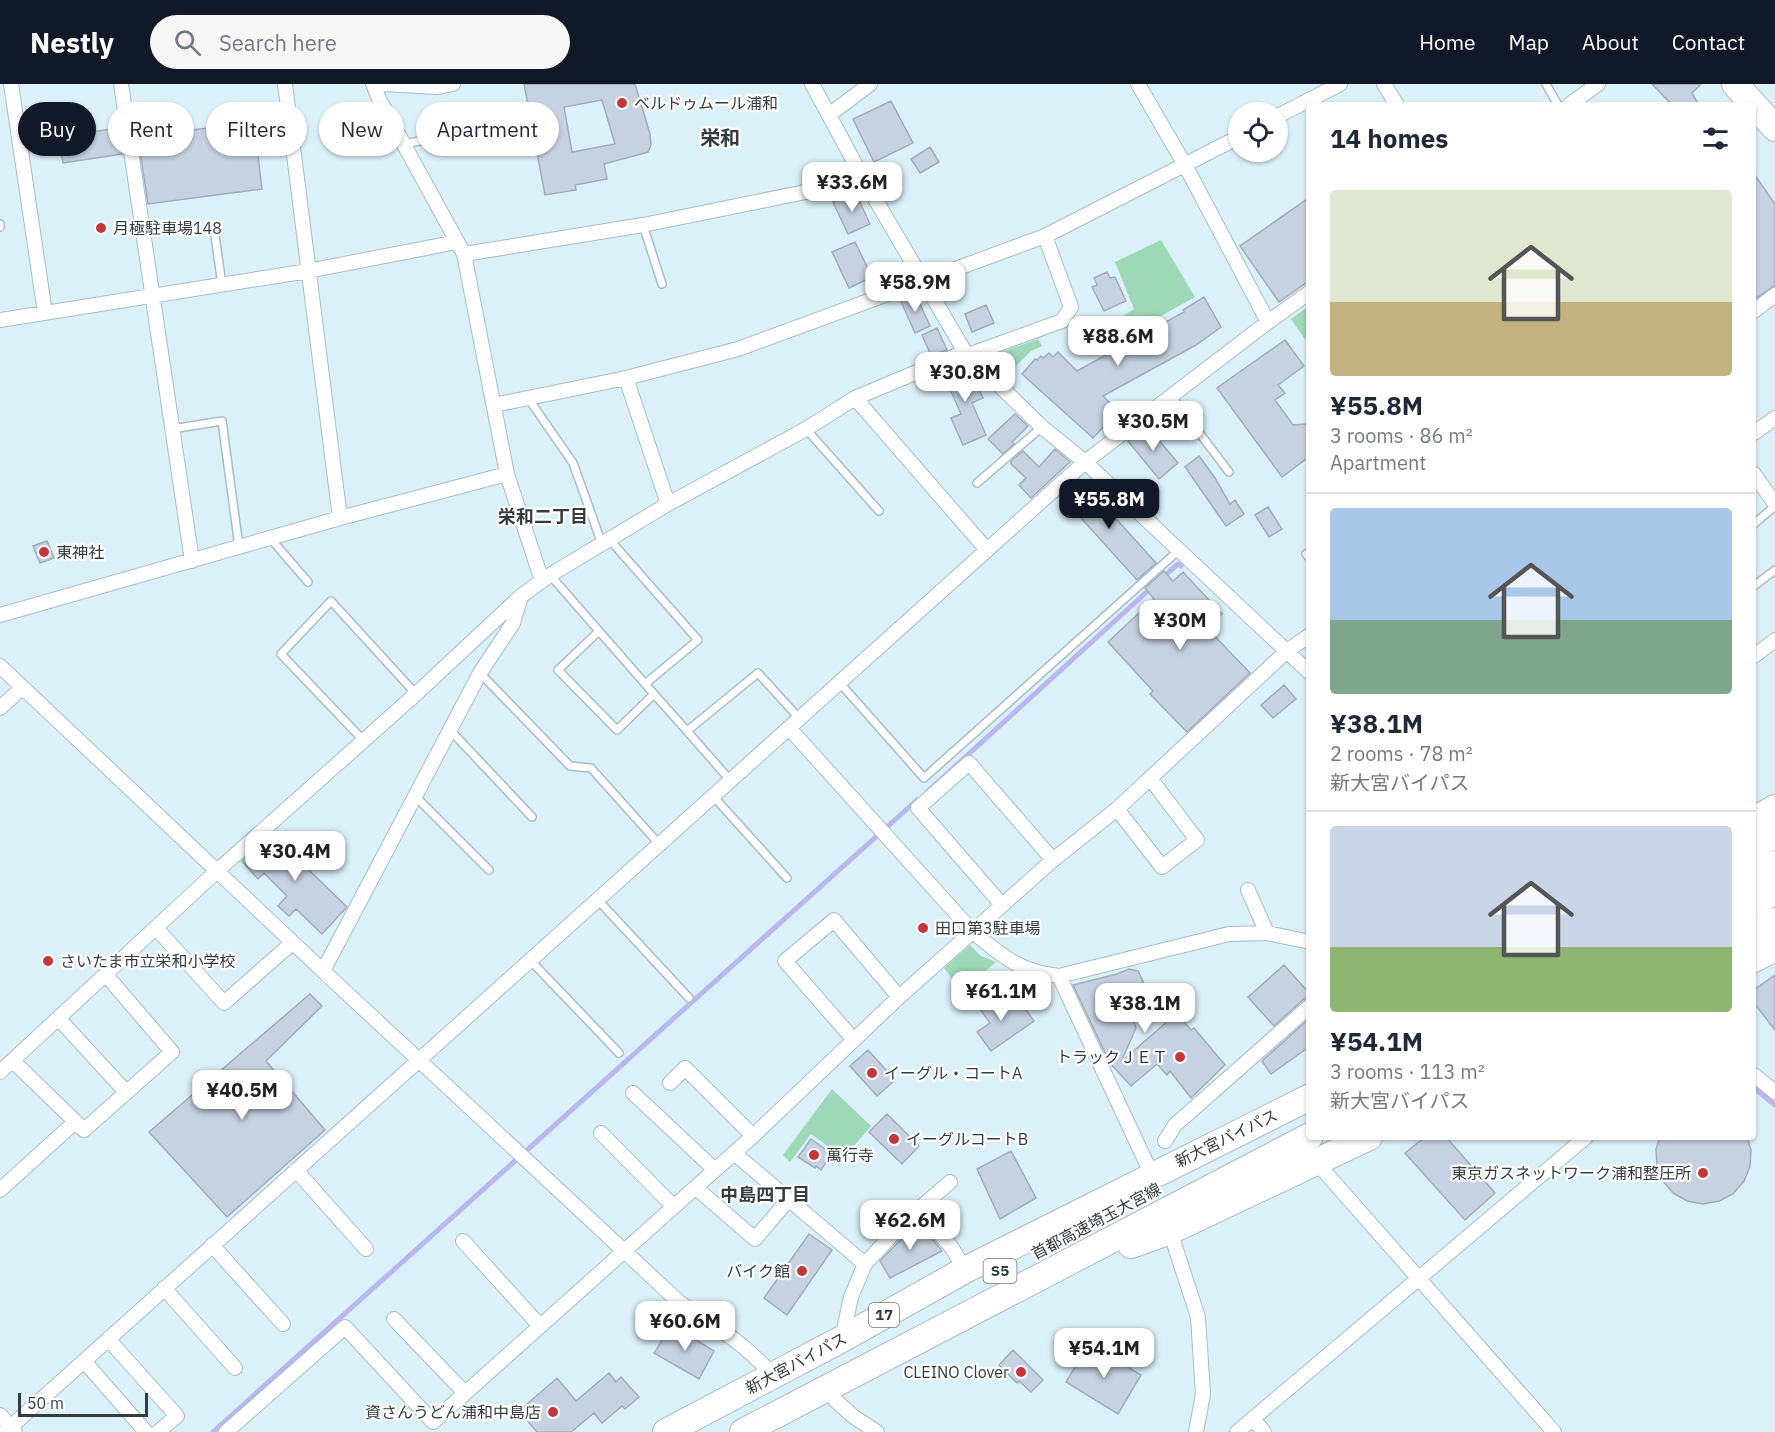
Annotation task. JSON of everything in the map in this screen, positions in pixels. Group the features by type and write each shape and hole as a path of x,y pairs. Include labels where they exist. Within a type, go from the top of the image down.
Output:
{"highway":[{"path":"1735,84 1751,102"},
{"path":"1756,107 1775,128"},
{"path":"1756,819 1775,808"},
{"path":"1756,845 1775,835"},
{"path":"1756,874 1775,864"},
{"path":"1756,879 1775,870"},
{"path":"1756,902 1775,892"},
{"path":"1756,931 1775,921"},
{"path":"1756,958 1775,948"},
{"name":"17","path":"1233,1135 1306,1090"},
{"name":"新大宮バイパス","path":"666,1432 842,1339 965,1270 1306,1099"},
{"name":"首都高速埼玉大宮線","path":"690,1432 1306,1111"},
{"name":"首都高速埼玉大宮線","path":"743,1432 1306,1138"},
{"path":"774,1432 1131,1245 1323,1140"},
{"path":"1131,1245 1170,1231 1363,1140"}],"street":[{"path":"11,84 45,313"},
{"path":"121,84 192,561"},
{"path":"285,84 340,518"},
{"path":"373,84 381,102"},
{"path":"383,84 438,87 453,84"},
{"path":"812,84 864,180 966,353 1042,427 1085,462 1306,669"},
{"path":"830,115 870,84"},
{"path":"1138,84 1185,165 1268,322"},
{"path":"1288,111 1340,84"},
{"path":"1384,84 1395,102"},
{"path":"1573,102 1598,84"},
{"path":"494,405 626,378 738,349 923,283 1046,236 1228,143"},
{"path":"404,144 460,248 507,474 546,578"},
{"path":"0,320 460,248 643,225 864,180"},
{"path":"0,1072 217,871 416,694 521,596 546,578 668,504 806,429 855,398 966,353 1062,321 1071,308 1046,236"},
{"path":"0,1415 10,1430 164,1288 1085,462 1306,295"},
{"path":"1756,309 1775,295"},
{"path":"626,378 668,504"},
{"path":"855,398 987,550"},
{"path":"1756,432 1775,418"},
{"path":"0,615 340,518 507,474"},
{"path":"1756,477 1775,505"},
{"path":"323,971 480,673 513,624 521,596"},
{"path":"226,1432 345,1327 433,1422 735,1153 899,997 1053,861 1117,809 1287,651 1306,638"},
{"path":"1756,654 1775,640"},
{"path":"0,666 292,943 624,1252 680,1303 750,1351 773,1376"},
{"path":"0,708 22,688"},
{"path":"789,728 973,932 1005,959 1038,974 1059,976 1229,934 1267,933 1306,941"},
{"path":"1002,905 918,808 969,763 1053,861"},
{"path":"1117,809 1162,867 1197,840 1150,778"},
{"path":"1248,890 1267,933"},
{"path":"854,1040 785,961 834,920 899,997"},
{"path":"157,929 224,1003 292,943"},
{"path":"13,1061 84,1130 172,1052 106,975"},
{"path":"1059,976 1152,1175"},
{"path":"1165,1141 1175,1125 1306,1010"},
{"path":"59,1018 126,1092"},
{"path":"670,1083 685,1068 753,1136"},
{"path":"1756,1077 1775,1092"},
{"path":"633,1093 716,1170"},
{"path":"0,1190 75,1122"},
{"path":"601,1133 674,1207"},
{"path":"1238,1432 1582,1140"},
{"path":"735,1153 865,1264"},
{"path":"1317,1163 1554,1432"},
{"path":"296,1170 366,1249"},
{"path":"842,1339 851,1297 865,1264 905,1221 950,1182"},
{"path":"696,1188 755,1239 789,1199"},
{"path":"919,1209 952,1248 965,1270"},
{"path":"1170,1231 1198,1317 1203,1394 1196,1432"},
{"path":"463,1241 540,1326"},
{"path":"212,1245 283,1324"},
{"path":"164,1288 235,1368"},
{"path":"394,1318 465,1393"},
{"path":"108,1339 177,1416 158,1432"},
{"path":"84,1361 146,1432"},
{"path":"835,1400 876,1432"},
{"path":"1253,1419 1264,1432"}],"lane":[{"path":"1546,84 1556,102"},
{"path":"404,144 416,142"},
{"path":"643,225 662,284"},
{"path":"214,228 222,285"},
{"path":"1172,397 1229,472"},
{"path":"528,398 573,464 605,542 698,640 645,684"},
{"path":"172,429 222,421 238,547"},
{"path":"977,483 1042,427"},
{"path":"806,429 879,511"},
{"path":"1756,522 1775,505"},
{"path":"271,539 308,582"},
{"path":"838,682 924,778 1179,550"},
{"path":"1756,584 1775,570"},
{"path":"546,578 599,631 730,780"},
{"path":"364,741 280,654 331,602 416,694"},
{"path":"599,631 558,670 617,730 654,694"},
{"path":"480,673 570,766 591,768 659,844"},
{"path":"687,731 758,673 799,717"},
{"path":"450,730 532,817"},
{"path":"415,796 489,870"},
{"path":"713,796 787,878"},
{"path":"597,899 689,998"},
{"path":"530,960 619,1053"}],"green space":[{"path":"1161,240 1195,297 1089,356 1080,343 1134,309 1115,262"},
{"path":"1306,308 1306,341 1291,319"},
{"path":"1038,339 1042,346 1031,351 1011,371 997,360 999,353"},
{"path":"970,945 981,956 996,962 961,991 944,968"},
{"path":"832,1089 871,1126 844,1158 811,1134 790,1162 783,1155"}],"building":[{"path":"524,84 635,84 650,134 651,145 648,152 604,164 607,179 575,185 576,190 545,195 538,156 559,156 559,102 527,102","holes":["602,100 615,144 572,152 564,107"]},
{"path":"1652,84 1701,84 1692,93 1697,102 1669,102"},
{"path":"891,101 913,143 874,162 853,119"},
{"path":"206,128 206,156 258,156 262,189 148,204 141,156 194,156 194,130"},
{"path":"108,129 109,156 63,163 62,156 96,156 96,131"},
{"path":"930,147 939,162 920,173 911,159"},
{"path":"1756,177 1775,204 1775,285 1756,299"},
{"path":"855,192 870,224 848,234 833,202"},
{"path":"1306,200 1306,283 1279,302 1240,246"},
{"path":"855,242 872,277 849,288 832,252"},
{"path":"1107,272 1110,278 1115,277 1126,301 1104,311 1092,287 1097,285 1094,278"},
{"path":"915,293 930,326 915,333 900,299"},
{"path":"1204,297 1221,327 1196,345 1103,396 1115,408 1111,412 1114,416 1093,438 1022,374 1035,359 1041,356 1043,358 1049,353 1053,357 1058,352 1077,371 1184,312 1183,310"},
{"path":"986,305 994,323 972,332 965,314"},
{"path":"937,328 947,350 931,355 922,335"},
{"path":"1285,340 1304,366 1278,385 1285,393 1275,400 1293,425 1306,424 1306,459 1282,477 1217,388"},
{"path":"964,363 970,370 983,398 972,403 986,435 963,445 951,418 961,414 942,371"},
{"path":"1015,414 1028,426 1003,454 988,439"},
{"path":"1147,426 1178,463 1159,479 1128,441"},
{"path":"1055,449 1070,462 1031,498 1019,485 1026,478 1011,464 1011,461 1023,451 1039,467"},
{"path":"1199,456 1230,504 1235,500 1244,514 1226,526 1185,467"},
{"path":"1081,480 1156,563 1137,580 1061,496"},
{"path":"1268,507 1282,529 1269,537 1255,515"},
{"name":"東神社","path":"47,541 54,558 40,563 33,546"},
{"path":"1164,571 1173,581 1183,572 1222,614 1207,628 1250,673 1187,732 1150,694 1153,691 1108,642 1154,599 1145,588"},
{"path":"1284,685 1296,699 1273,718 1261,705"},
{"path":"277,831 312,868 309,870 347,907 322,934 296,909 289,916 278,906 287,896 264,873 258,879 242,861"},
{"path":"1284,965 1306,990 1306,998 1274,1026 1248,997"},
{"path":"1129,969 1138,971 1150,996 1146,1007 1131,1014 1136,1028 1121,1062 1177,1013 1191,1030 1194,1028 1225,1065 1191,1098 1170,1071 1167,1075 1157,1064 1131,1086 1110,1063 1073,985"},
{"path":"1775,975 1775,1030 1756,1006 1756,989"},
{"path":"982,991 1000,1014 1019,1000 1034,1021 991,1051 977,1032 990,1023 973,999"},
{"path":"310,994 322,1006 266,1061 325,1130 227,1217 149,1132"},
{"path":"1306,1022 1306,1049 1271,1074 1262,1061"},
{"name":"イーグル・コートA","path":"868,1050 895,1080 877,1096 850,1066"},
{"name":"イーグルコートB","path":"887,1114 919,1146 902,1164 869,1132"},
{"path":"811,1139 832,1154 821,1170 798,1157"},
{"path":"1421,1140 1449,1140 1495,1193 1465,1220 1405,1153"},
{"name":"東京ガスネットワーク浦和整圧所","path":"1659,1140 1748,1140 1751,1150 1750,1166 1744,1181 1733,1194 1719,1201 1703,1204 1687,1201 1673,1193 1662,1180 1657,1165 1656,1149"},
{"path":"1011,1151 1036,1198 1000,1219 977,1169"},
{"path":"918,1222 942,1251 890,1278 880,1261"},
{"path":"809,1234 832,1250 787,1315 764,1298"},
{"path":"672,1325 714,1351 699,1379 654,1353"},
{"path":"1089,1344 1141,1375 1118,1414 1066,1382"},
{"name":"CLEINO Clover","path":"1013,1350 1043,1380 1031,1392 1019,1381 1017,1383 999,1365"},
{"path":"609,1373 616,1382 621,1377 639,1397 625,1409 622,1406 602,1423 594,1413 571,1432 537,1432 519,1411 557,1378 576,1401"}],"waterway":[{"path":"1162,578 1178,564 1181,566"},
{"path":"927,792 1151,588"},
{"path":"213,1432 917,800"},
{"path":"1756,1090 1775,1105"}],"place":[{"name":"ベルドゥムール浦和","path":"622,103"},
{"name":"月極駐車場148","path":"101,228"},
{"name":"東神社","path":"44,552"},
{"name":"田口第3駐車場","path":"923,928"},
{"name":"さいたま市立栄和小学校","path":"48,961"},
{"name":"トラックＪＥＴ","path":"1180,1057"},
{"name":"イーグル・コートA","path":"872,1073"},
{"name":"イーグルコートB","path":"894,1139"},
{"name":"萬行寺","path":"814,1155"},
{"name":"東京ガスネットワーク浦和整圧所","path":"1703,1173"},
{"name":"バイク館","path":"802,1271"},
{"name":"CLEINO Clover","path":"1021,1372"},
{"name":"資さんうどん浦和中島店","path":"553,1412"}],"district":[{"name":"栄和","path":"720,138"},
{"name":"栄和二丁目","path":"543,517"},
{"name":"中島四丁目","path":"765,1195"}]}
